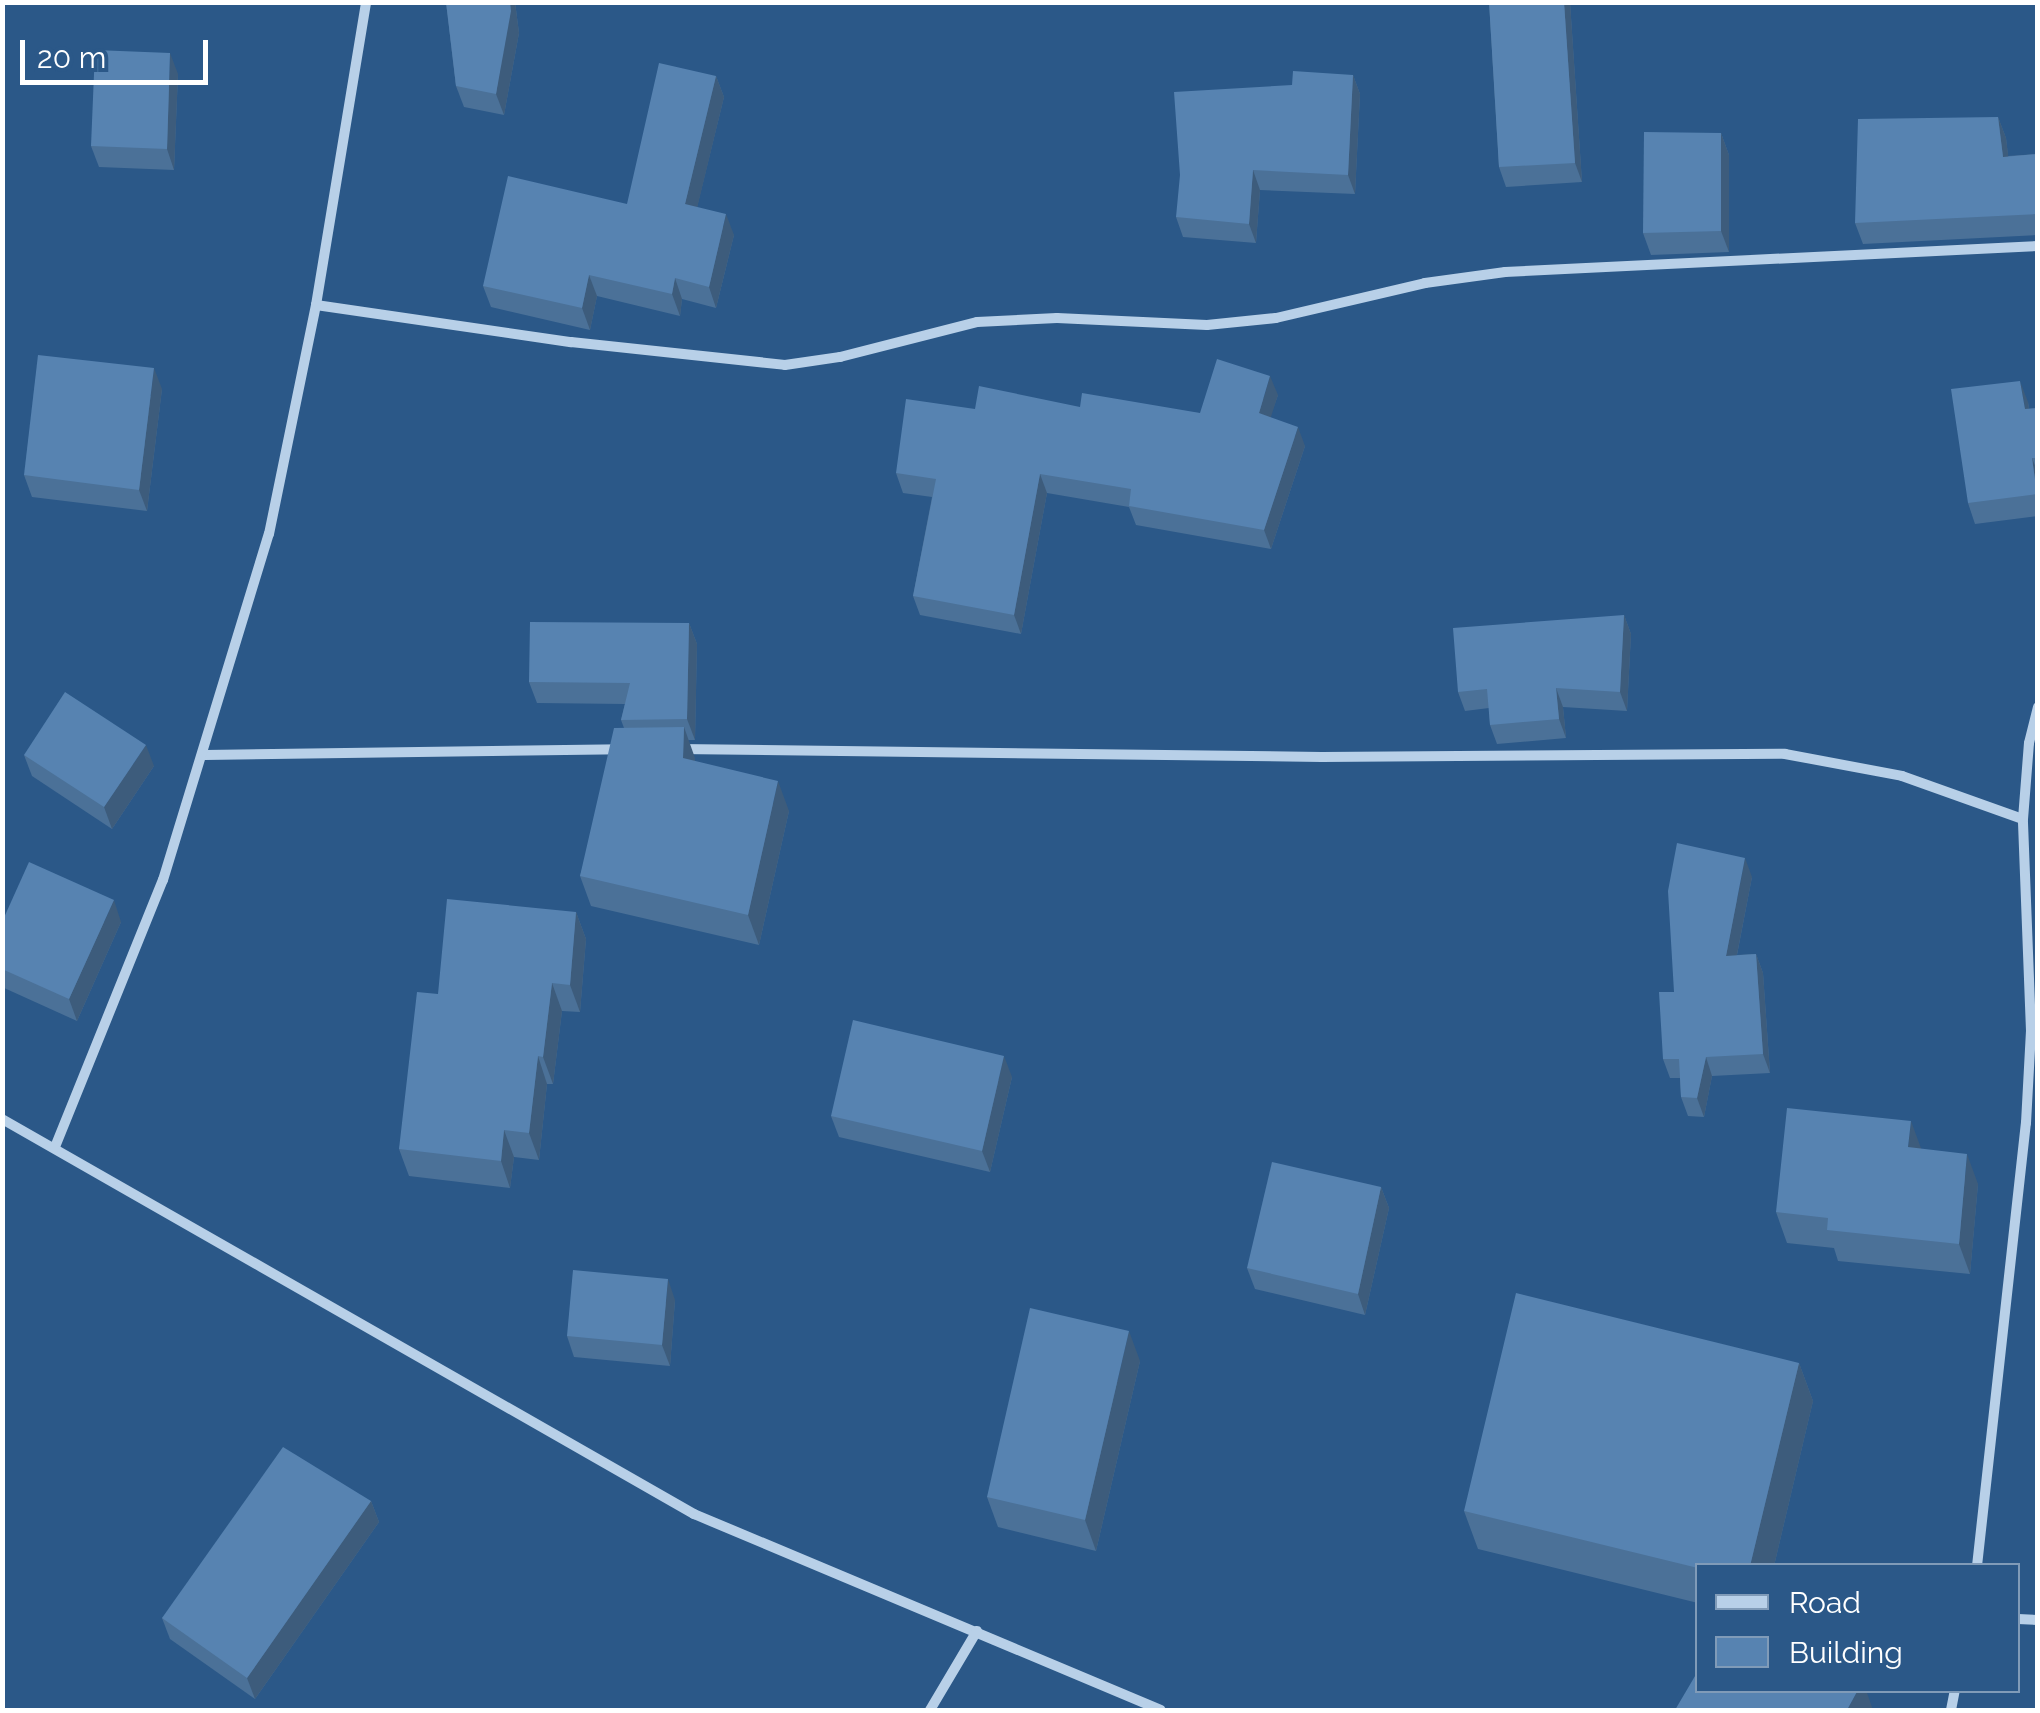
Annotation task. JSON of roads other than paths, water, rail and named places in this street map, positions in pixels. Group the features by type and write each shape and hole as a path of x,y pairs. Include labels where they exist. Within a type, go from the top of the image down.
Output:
{"street":[{"path":"54,1147 157,897 205,755 269,534 316,305 366,2"},
{"path":"316,305 571,342 786,365 840,357 977,322 1057,318 1227,323 1276,318 1425,284 1505,272 2038,246"},
{"path":"1977,1563 2026,1123 2031,1031 2023,820 2029,743 2038,706"},
{"path":"205,755 644,749"},
{"path":"662,749 1322,757 1785,754 1902,776 2023,820"},
{"path":"2,1119 694,1514 1161,1710"},
{"path":"930,1710 977,1631"}]}
